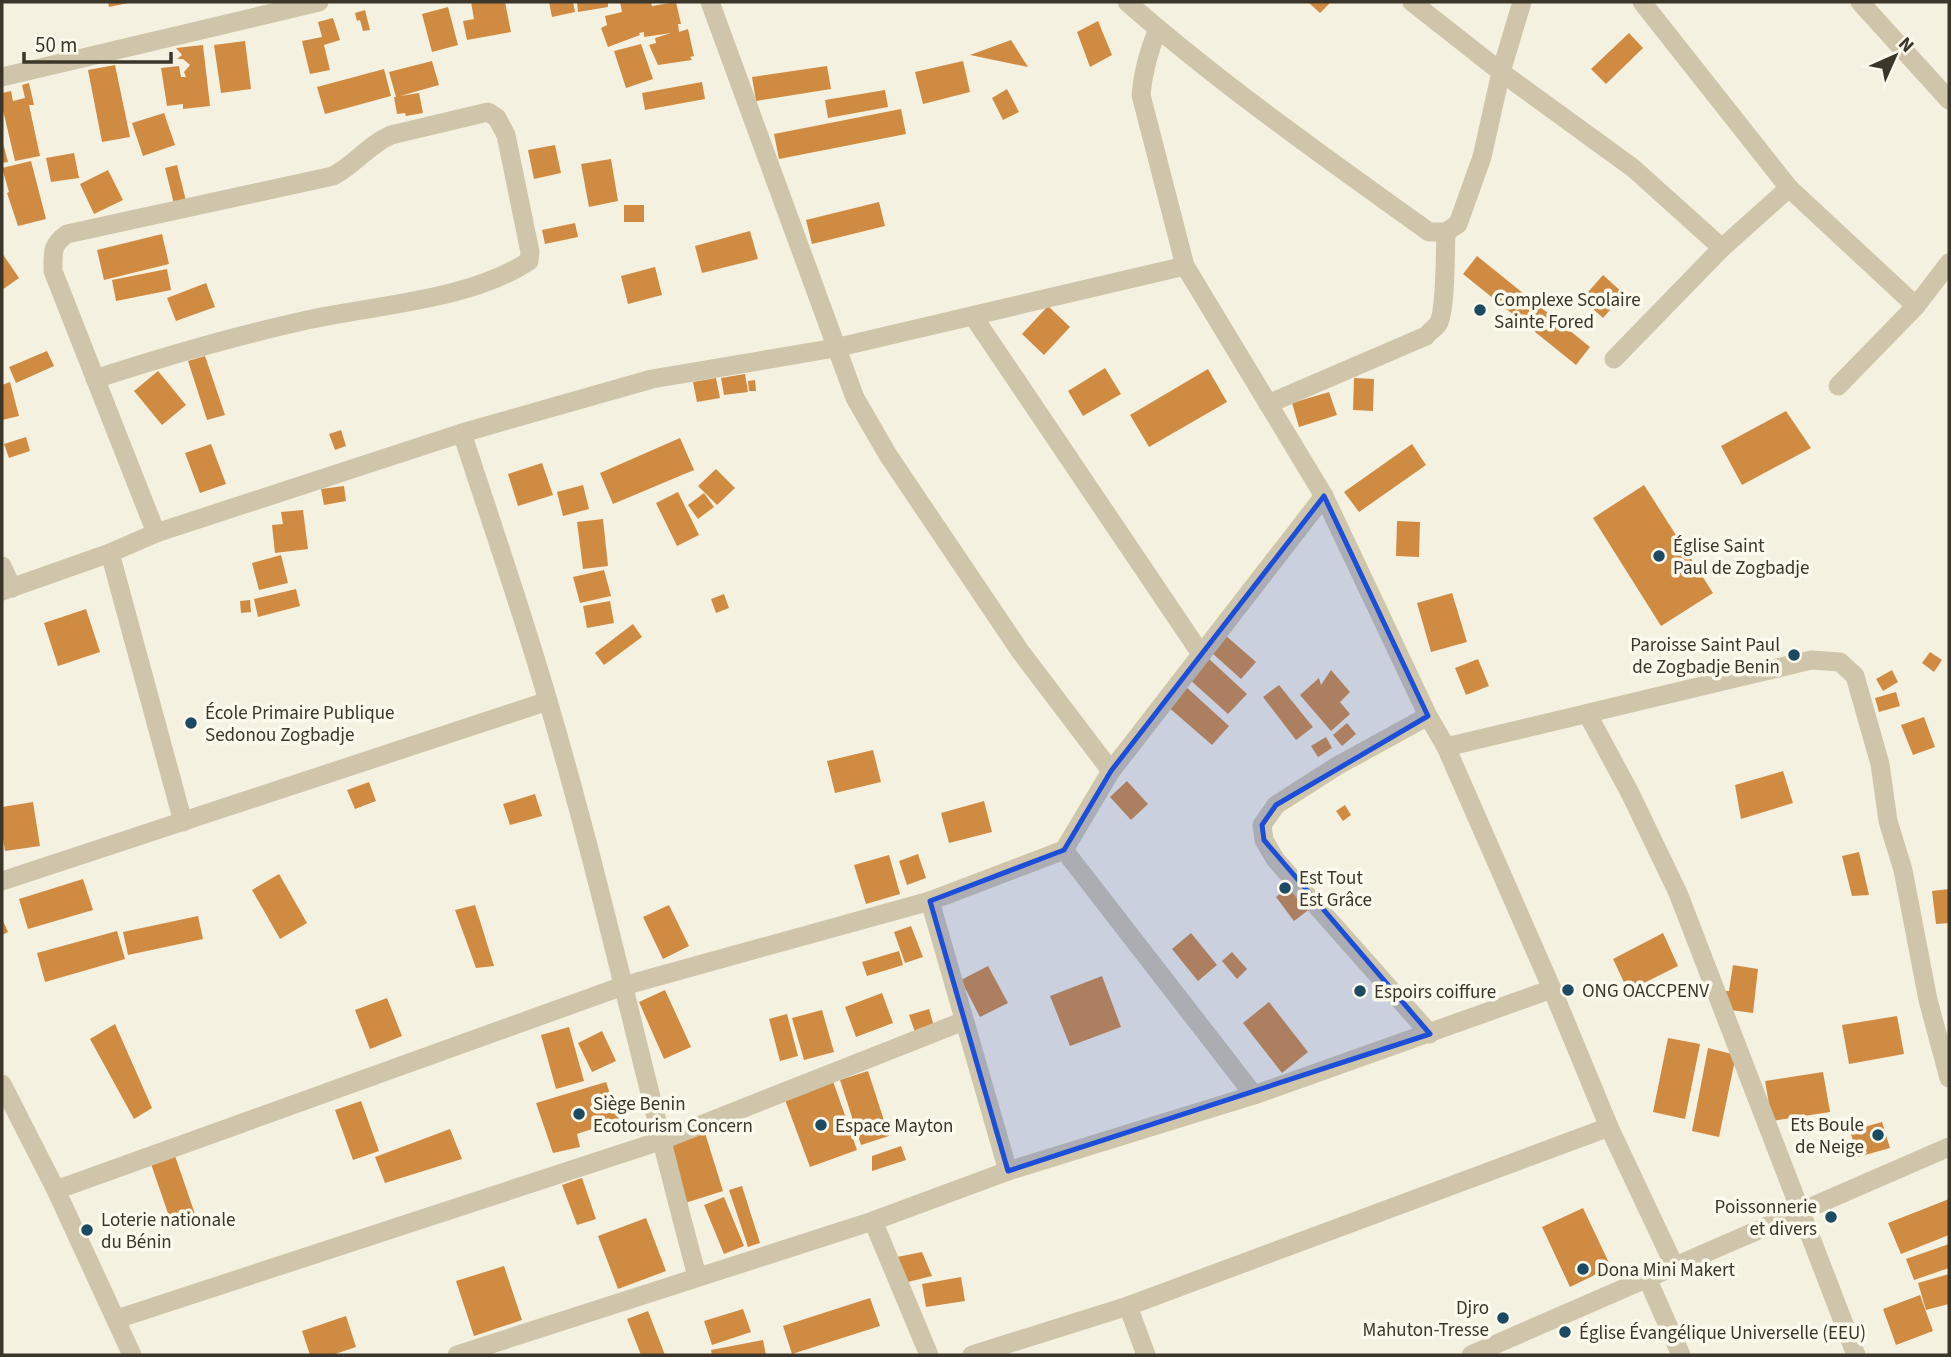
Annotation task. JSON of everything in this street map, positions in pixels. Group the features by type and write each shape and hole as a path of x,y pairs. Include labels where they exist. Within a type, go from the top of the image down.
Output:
{"street":[{"path":"2,77 319,2"},
{"path":"710,2 855,398 888,455 1020,652 1111,771"},
{"path":"1128,2 1158,29 1293,134 1429,232 1446,232 1458,224 1482,157 1501,72 1522,2"},
{"path":"1412,2 1501,72 1633,168 1722,248"},
{"path":"1642,2 1789,188 1916,306"},
{"path":"1860,2 1949,100"},
{"path":"1158,29 1143,75 1141,94 1185,266 1324,496 1446,747 1609,1127 1674,1265"},
{"path":"95,379 196,346 471,286 512,272 529,261 530,252 506,135 497,118 488,112 391,135 378,141 350,167 333,176 67,234 57,241 53,252 53,271 95,379 156,533"},
{"path":"1614,359 1722,248 1789,188"},
{"path":"1268,404 1426,336 1438,324 1444,310 1442,297 1446,232"},
{"path":"1838,386 1916,306 1949,263"},
{"path":"2,566 7,590 110,553 156,533 462,433 652,379 835,348 1185,266"},
{"path":"973,316 1201,654"},
{"path":"462,433 548,701 623,986 660,1141 698,1276"},
{"path":"56,1191 623,986 930,901 1064,850 1111,771 1324,496"},
{"path":"110,553 183,822"},
{"path":"1446,747 1811,660 1840,662 1855,676 1880,764 1888,821 1903,870 1928,1000 1949,1078"},
{"path":"2,881 548,701"},
{"path":"1588,715 1630,793 1678,893 1856,1355"},
{"path":"1429,716 1337,766 1276,805 1262,825 1264,840 1275,859 1430,1034"},
{"path":"1064,850 1254,1096"},
{"path":"930,901 1008,1171"},
{"path":"457,1355 873,1221 1008,1171 1254,1096 1552,989"},
{"path":"117,1319 660,1141 964,1021"},
{"path":"2,1084 56,1191 132,1355"},
{"path":"972,1355 1128,1306 1609,1127"},
{"path":"1471,1355 1491,1351 1648,1280 1674,1265 1800,1214 1949,1147"},
{"path":"873,1221 929,1355"},
{"path":"1648,1280 1681,1355"},
{"path":"1128,1306 1146,1355"}],"highlighted area":[{"path":"1324,496 1428,716 1276,805 1262,825 1264,840 1430,1034 1008,1171 930,901 1064,850 1111,771"}],"building":[{"path":"108,2 128,2 128,3 109,7"},
{"path":"471,2 505,2 511,32 467,40 463,21 474,19"},
{"path":"549,2 573,2 575,12 552,17"},
{"path":"577,2 608,2 608,7 578,12"},
{"path":"620,2 651,2 652,6 676,2 681,24 678,24 679,32 688,29 694,56 690,57 692,60 658,65 649,45 656,43 655,38 671,33 644,37 644,32 639,33 640,35 608,47 601,28 607,25 605,16 622,12"},
{"path":"1308,2 1331,2 1320,13"},
{"path":"448,7 458,45 432,52 422,14"},
{"path":"365,10 370,30 363,31 355,13"},
{"path":"333,18 340,40 324,45 330,70 310,74 302,41 322,37 318,22"},
{"path":"1098,21 1112,55 1090,67 1077,32"},
{"path":"1629,33 1643,48 1606,84 1591,69"},
{"path":"1011,40 1028,67 970,55"},
{"path":"245,41 251,89 221,93 214,45"},
{"path":"641,44 653,79 626,88 614,51"},
{"path":"203,45 210,106 183,109 183,104 167,106 161,68 179,66 181,77 186,77 184,72 190,65 183,59 177,59 182,55 176,48"},
{"path":"432,61 439,85 400,96 419,93 423,113 406,116 405,113 397,114 396,97 389,72"},
{"path":"963,61 970,92 923,104 915,72"},
{"path":"115,65 130,137 102,142 88,70"},
{"path":"827,66 831,89 756,101 752,77"},
{"path":"384,69 391,96 325,114 317,87"},
{"path":"702,82 705,99 645,110 642,93"},
{"path":"29,83 34,105 29,105 40,156 15,161 2,106 2,93 11,91 13,101 25,98 22,85"},
{"path":"1007,89 1019,112 1003,120 992,98"},
{"path":"885,90 888,107 828,118 825,100"},
{"path":"901,109 906,134 779,159 774,134"},
{"path":"164,113 175,145 143,156 132,123"},
{"path":"2,139 8,162 2,163"},
{"path":"555,145 561,173 534,179 528,150"},
{"path":"74,153 79,178 51,182 46,158"},
{"path":"611,159 618,201 589,207 581,164"},
{"path":"31,161 46,219 18,226 2,168"},
{"path":"177,165 186,201 174,204 165,168"},
{"path":"108,170 123,200 94,214 80,184"},
{"path":"879,202 885,226 812,244 806,220"},
{"path":"624,205 644,205 644,222 624,222"},
{"path":"575,223 578,237 545,244 542,230"},
{"path":"750,231 758,259 702,273 695,246"},
{"path":"162,234 169,264 104,280 97,250"},
{"path":"2,253 19,278 2,290"},
{"path":"1477,256 1590,347 1576,365 1463,274"},
{"path":"655,267 662,295 628,304 621,276"},
{"path":"167,269 171,290 116,301 112,280"},
{"path":"1603,275 1624,294 1603,318 1582,299"},
{"path":"206,283 215,307 176,321 167,298"},
{"path":"1048,306 1070,327 1044,355 1022,334"},
{"path":"47,351 54,366 16,383 9,367"},
{"path":"205,356 225,415 207,420 188,361"},
{"path":"1105,368 1121,394 1083,416 1068,391"},
{"path":"1208,369 1227,402 1149,447 1130,415"},
{"path":"158,371 186,405 162,425 134,391"},
{"path":"745,374 748,392 724,395 721,378"},
{"path":"716,378 720,398 697,402 693,382"},
{"path":"1354,378 1374,379 1373,411 1353,410"},
{"path":"755,380 756,391 749,391 748,381"},
{"path":"10,382 19,416 2,420 2,385"},
{"path":"1329,392 1337,415 1299,427 1292,403"},
{"path":"1786,411 1811,448 1742,485 1721,446"},
{"path":"341,430 346,446 335,450 329,434"},
{"path":"26,437 30,451 9,458 4,444"},
{"path":"680,438 694,470 613,504 600,473"},
{"path":"211,444 226,484 200,493 185,453"},
{"path":"1412,444 1426,465 1359,512 1344,492"},
{"path":"542,463 553,495 518,506 508,474"},
{"path":"716,469 735,488 717,505 698,486"},
{"path":"583,485 589,509 563,516 557,492"},
{"path":"1644,485 1713,593 1661,626 1593,518"},
{"path":"344,486 346,501 324,505 321,489"},
{"path":"678,492 699,535 677,546 656,503"},
{"path":"704,493 714,507 698,519 688,505"},
{"path":"303,510 308,549 275,553 272,525 283,524 281,512"},
{"path":"603,519 608,566 583,569 577,522"},
{"path":"1397,521 1420,522 1419,557 1396,556"},
{"path":"281,555 288,583 259,590 252,563"},
{"path":"604,570 611,596 580,603 573,577"},
{"path":"296,589 300,606 258,617 254,599"},
{"path":"1452,593 1467,642 1431,652 1417,603"},
{"path":"724,594 729,608 716,613 711,599"},
{"path":"250,600 251,612 241,613 240,601"},
{"path":"610,601 614,623 587,628 583,606"},
{"path":"86,609 100,652 58,666 44,623"},
{"path":"633,624 642,637 604,665 595,653"},
{"path":"1225,635 1256,662 1241,679 1211,652"},
{"path":"1930,652 1942,660 1934,672 1922,663"},
{"path":"1207,657 1247,694 1228,714 1188,678"},
{"path":"1478,659 1489,686 1466,695 1455,668"},
{"path":"1331,670 1350,692 1340,702 1350,714 1331,731 1300,695 1319,678 1321,685"},
{"path":"1892,670 1898,682 1883,691 1876,679"},
{"path":"1184,685 1229,726 1212,745 1166,705"},
{"path":"1279,685 1313,727 1296,740 1263,697"},
{"path":"1896,692 1900,706 1879,712 1875,698"},
{"path":"1924,717 1935,747 1913,755 1901,725"},
{"path":"1347,723 1356,734 1342,746 1333,735"},
{"path":"1326,737 1332,748 1318,757 1311,746"},
{"path":"873,750 881,782 835,793 827,761"},
{"path":"1783,771 1793,803 1741,819 1735,785"},
{"path":"1127,781 1148,804 1131,820 1110,797"},
{"path":"369,782 376,801 355,809 347,790"},
{"path":"535,794 542,816 510,825 503,804"},
{"path":"984,801 992,832 949,843 941,813"},
{"path":"33,802 40,846 5,851 2,807"},
{"path":"1345,805 1351,815 1343,821 1336,811"},
{"path":"1859,852 1869,895 1852,896 1842,856"},
{"path":"918,854 926,878 907,885 899,861"},
{"path":"889,855 900,894 866,904 854,865"},
{"path":"279,874 307,923 280,939 252,890"},
{"path":"83,879 93,910 28,929 19,899"},
{"path":"1293,884 1311,908 1294,921 1276,897"},
{"path":"1949,889 1949,923 1936,924 1932,891"},
{"path":"475,905 494,966 476,968 455,910"},
{"path":"669,905 689,946 663,959 643,917"},
{"path":"198,916 203,939 128,955 123,932"},
{"path":"2,919 8,932 2,935"},
{"path":"911,926 923,957 905,963 894,932"},
{"path":"117,931 125,959 45,982 37,953"},
{"path":"1191,933 1217,965 1198,981 1172,949"},
{"path":"1663,933 1678,966 1628,991 1613,959"},
{"path":"899,951 903,965 867,976 862,962"},
{"path":"1232,952 1247,969 1237,979 1222,961"},
{"path":"1733,965 1758,969 1753,1013 1723,1009"},
{"path":"988,966 1008,1003 980,1017 961,980"},
{"path":"1102,976 1121,1027 1070,1046 1050,996"},
{"path":"665,990 691,1047 664,1059 639,1002"},
{"path":"882,993 893,1023 856,1037 845,1007"},
{"path":"387,998 402,1036 370,1049 355,1010"},
{"path":"1269,1002 1308,1052 1282,1073 1243,1023"},
{"path":"929,1009 935,1030 916,1035 909,1015"},
{"path":"822,1010 834,1052 804,1060 792,1018"},
{"path":"787,1014 798,1056 780,1061 769,1019"},
{"path":"1897,1016 1904,1054 1849,1064 1842,1025"},
{"path":"115,1024 152,1108 134,1119 90,1039"},
{"path":"569,1027 584,1081 556,1089 541,1035"},
{"path":"602,1031 616,1061 592,1072 578,1043"},
{"path":"1668,1038 1700,1044 1685,1119 1653,1112"},
{"path":"1708,1048 1736,1055 1719,1137 1692,1131"},
{"path":"868,1071 889,1136 861,1145 840,1080"},
{"path":"1823,1072 1830,1112 1772,1121 1765,1081"},
{"name":"Espace Mayton","path":"833,1081 857,1150 810,1167 785,1100"},
{"name":"Siège Benin Ecotourism Concern","path":"606,1082 619,1120 577,1134 580,1147 553,1153 536,1103"},
{"path":"361,1101 379,1151 353,1160 335,1110"},
{"path":"1882,1122 1890,1148 1858,1157 1850,1131"},
{"path":"450,1129 462,1159 385,1183 375,1157"},
{"path":"705,1133 723,1191 682,1204 664,1146"},
{"path":"901,1146 906,1160 872,1171 872,1156"},
{"path":"175,1156 195,1214 171,1222 151,1164"},
{"path":"582,1178 596,1219 577,1225 562,1185"},
{"path":"742,1186 760,1243 748,1247 729,1190"},
{"path":"724,1197 744,1246 724,1254 704,1205"},
{"path":"1949,1199 1949,1235 1901,1254 1888,1223"},
{"path":"1583,1208 1611,1267 1570,1287 1542,1227"},
{"path":"646,1218 666,1271 618,1289 598,1236"},
{"path":"1949,1244 1949,1268 1914,1280 1906,1259"},
{"path":"922,1252 932,1276 904,1283 897,1257"},
{"path":"504,1266 522,1320 474,1336 456,1281"},
{"path":"1949,1274 1949,1304 1926,1310 1918,1283"},
{"path":"961,1277 965,1301 926,1307 922,1284"},
{"path":"1920,1295 1933,1331 1896,1345 1883,1309"},
{"path":"870,1298 880,1326 792,1354 783,1326"},
{"path":"743,1309 751,1332 712,1345 704,1321"},
{"path":"648,1311 665,1355 641,1355 627,1319"},
{"path":"346,1316 356,1347 332,1355 310,1355 302,1331"},
{"path":"763,1340 766,1355 712,1355 711,1350"}],"place":[{"name":"Complexe Scolaire Sainte Fored","path":"1480,310"},
{"name":"Église Saint Paul de Zogbadje","path":"1659,556"},
{"name":"Paroisse Saint Paul de Zogbadje Benin","path":"1794,655"},
{"name":"École Primaire Publique Sedonou Zogbadje","path":"191,723"},
{"name":"Est Tout Est Grâce","path":"1285,888"},
{"name":"ONG OACCPENV","path":"1568,990"},
{"name":"Espoirs coiffure","path":"1360,991"},
{"name":"Siège Benin Ecotourism Concern","path":"579,1114"},
{"name":"Espace Mayton","path":"821,1125"},
{"name":"Ets Boule de Neige","path":"1878,1135"},
{"name":"Poissonnerie et divers","path":"1831,1217"},
{"name":"Loterie nationale du Bénin","path":"87,1230"},
{"name":"Dona Mini Makert","path":"1583,1269"},
{"name":"Djro Mahuton-Tresse","path":"1503,1318"},
{"name":"Église Évangélique Universelle (EEU)","path":"1565,1332"}]}
